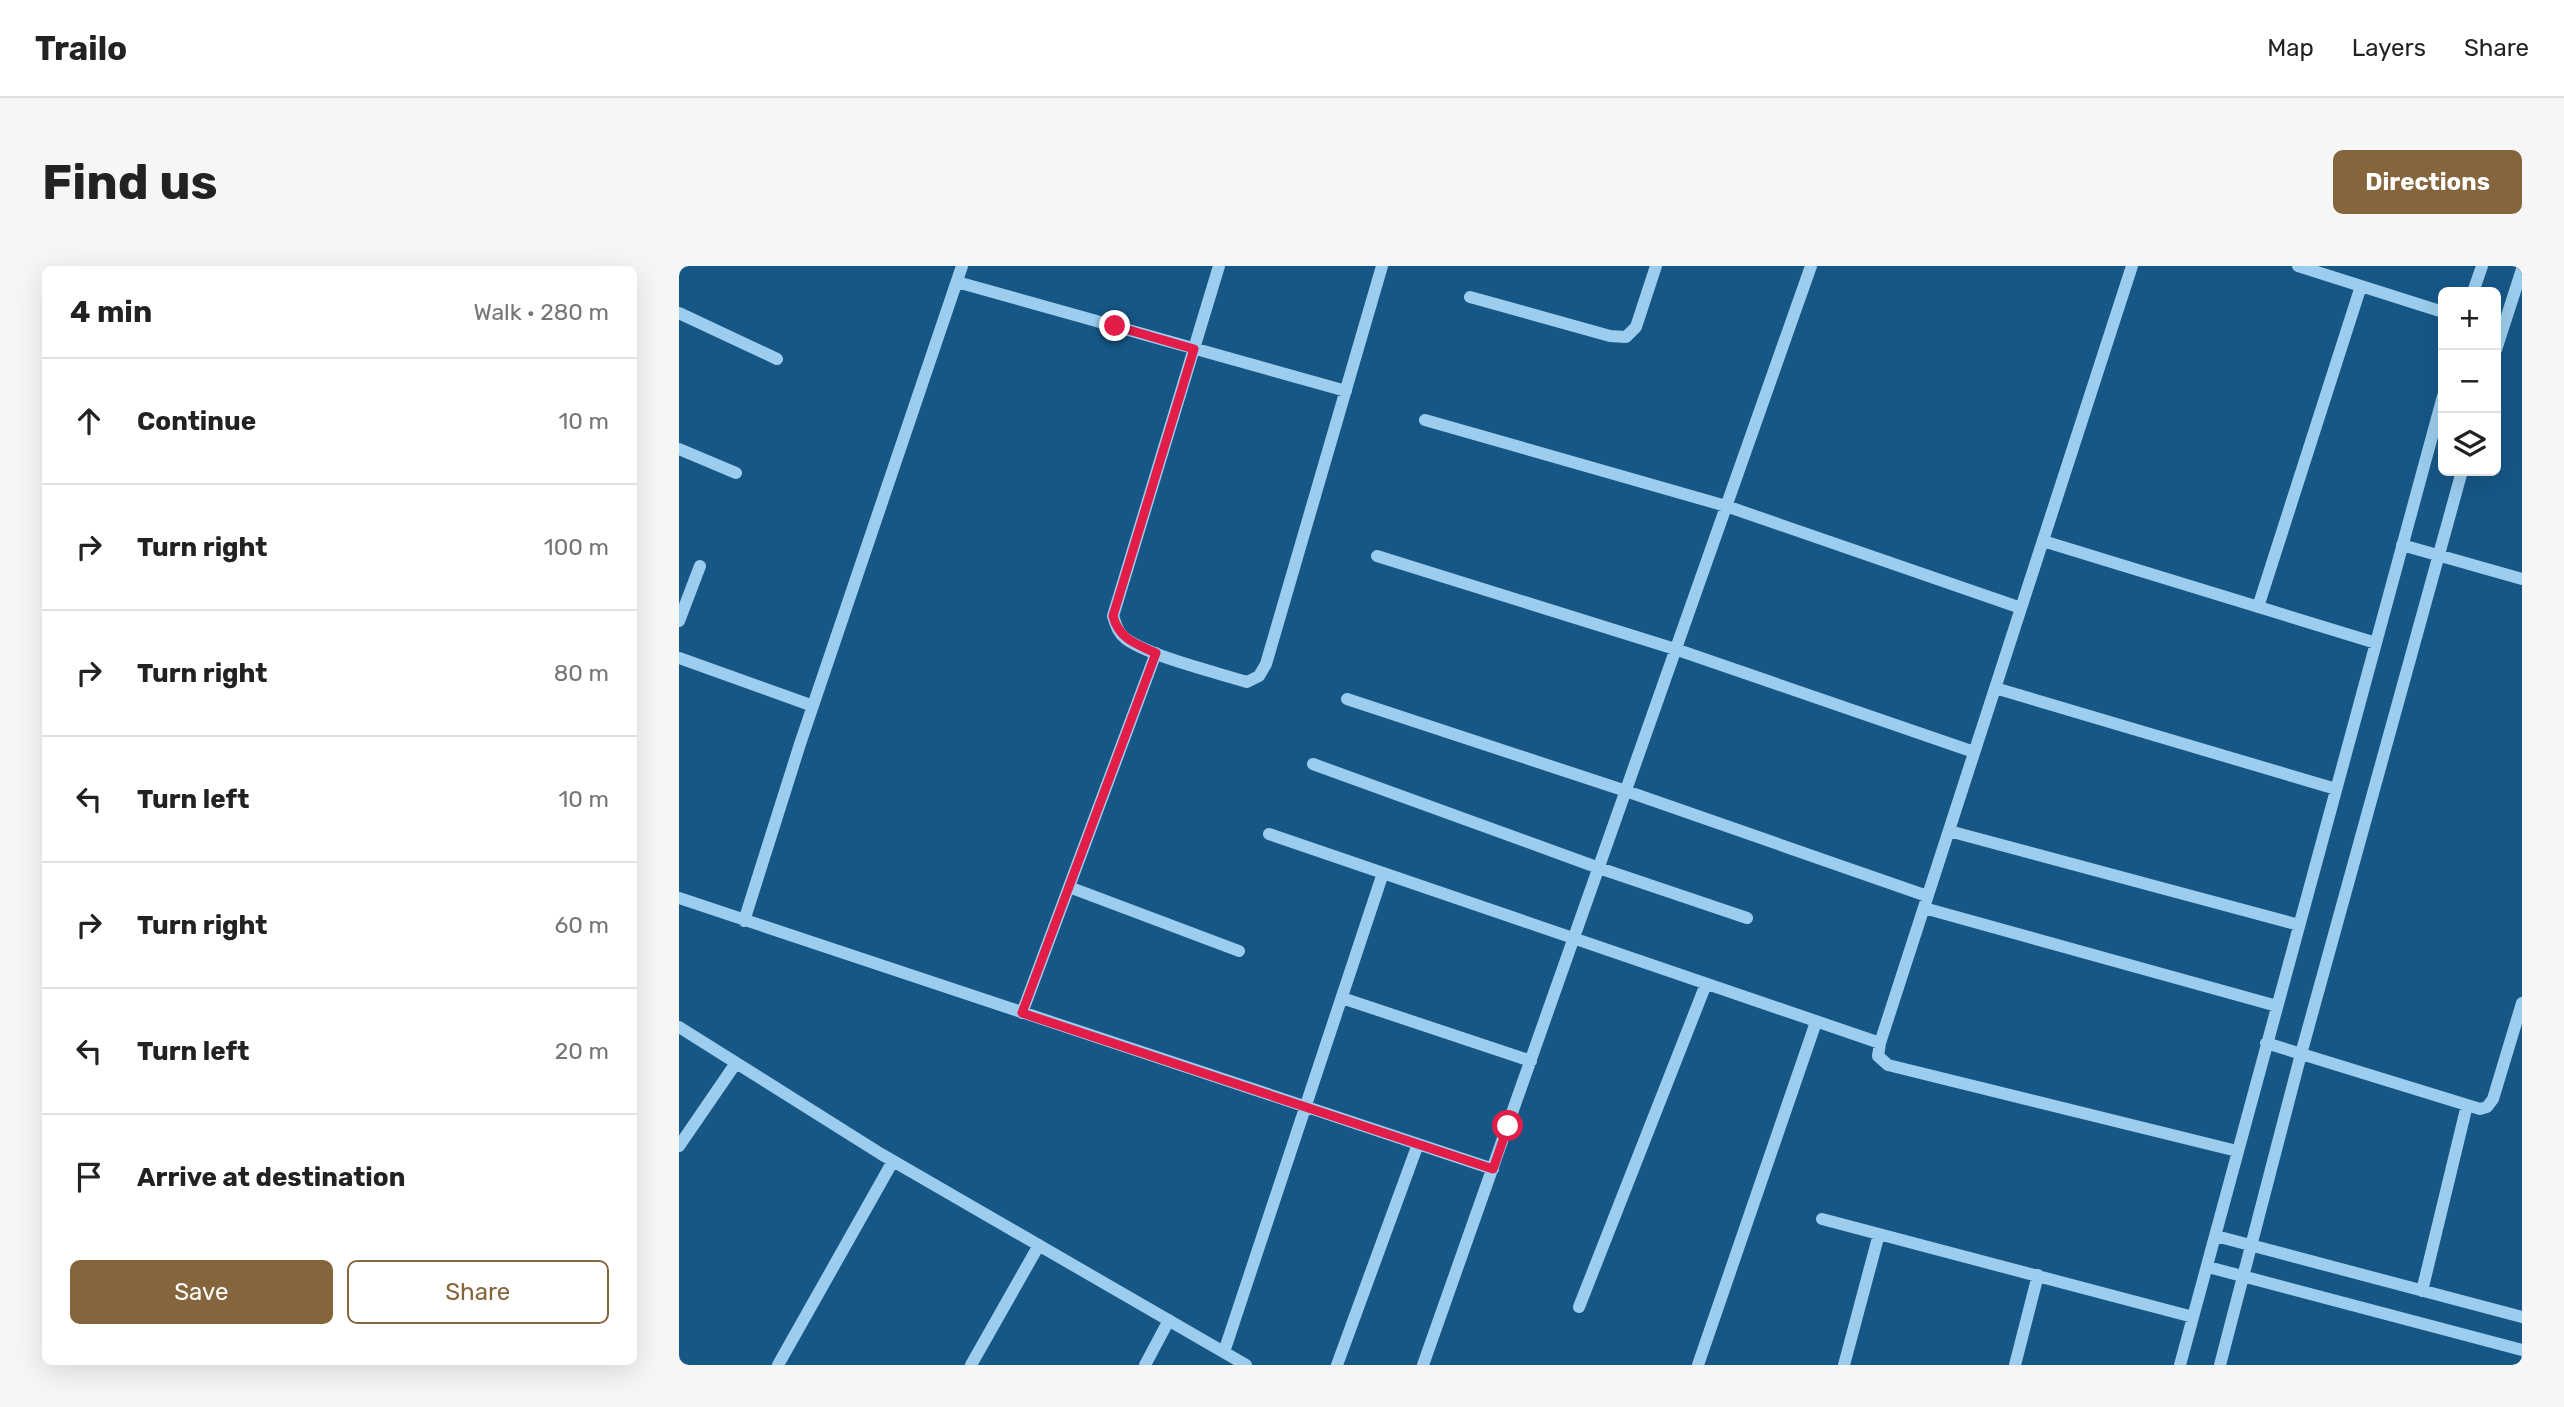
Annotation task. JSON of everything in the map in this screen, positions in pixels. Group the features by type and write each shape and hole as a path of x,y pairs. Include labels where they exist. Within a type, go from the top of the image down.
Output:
{"street":[{"path":"744,921 813,705 962,266"},
{"path":"1219,266 1113,616 1117,629 1127,639 1156,653 1247,682 1259,676 1266,664 1382,266"},
{"path":"1470,297 1610,336 1626,337 1636,327 1656,266"},
{"path":"1423,1365 1811,266"},
{"path":"2132,266 1925,902 1880,1042 1878,1056 1888,1065 2237,1152"},
{"path":"2475,287 2481,266"},
{"path":"2304,267 2438,310"},
{"path":"2501,322 2522,269"},
{"path":"957,282 1346,391"},
{"path":"2258,607 2361,286"},
{"path":"679,313 777,359"},
{"path":"2180,1365 2438,413"},
{"path":"1425,420 1726,506 2021,608"},
{"path":"679,449 736,473"},
{"path":"2220,1365 2301,1054 2461,476"},
{"path":"2043,541 2376,643"},
{"path":"2402,545 2522,579"},
{"path":"1377,556 1675,649 1974,752"},
{"path":"679,621 700,566"},
{"path":"1022,1013 1156,653"},
{"path":"679,658 813,705"},
{"path":"1995,688 2336,789"},
{"path":"1347,699 1626,791 1925,902 2277,1006"},
{"path":"1313,764 1599,868 1747,918"},
{"path":"1949,831 2299,925"},
{"path":"1269,834 1880,1042"},
{"path":"1224,1352 1383,873"},
{"path":"1069,887 1239,951"},
{"path":"679,898 1493,1169"},
{"path":"1579,1307 1706,984"},
{"path":"1342,998 1531,1061"},
{"path":"2266,1044 2480,1109 2487,1107 2493,1099 2522,1003"},
{"path":"1698,1365 1816,1021"},
{"path":"679,1027 893,1161 1246,1365"},
{"path":"679,1146 736,1063"},
{"path":"2422,1291 2467,1105"},
{"path":"1337,1365 1419,1144"},
{"path":"778,1365 893,1161"},
{"path":"1822,1219 2193,1317"},
{"path":"1844,1365 1879,1234"},
{"path":"2216,1236 2522,1317"},
{"path":"971,1365 1039,1245"},
{"path":"2207,1267 2522,1350"},
{"path":"2015,1365 2038,1275"},
{"path":"1145,1365 1169,1320"}],"route":[{"path":"1115,326 1194,349 1113,616 1117,629 1127,639 1156,653 1022,1013 1493,1169 1508,1126"}]}
